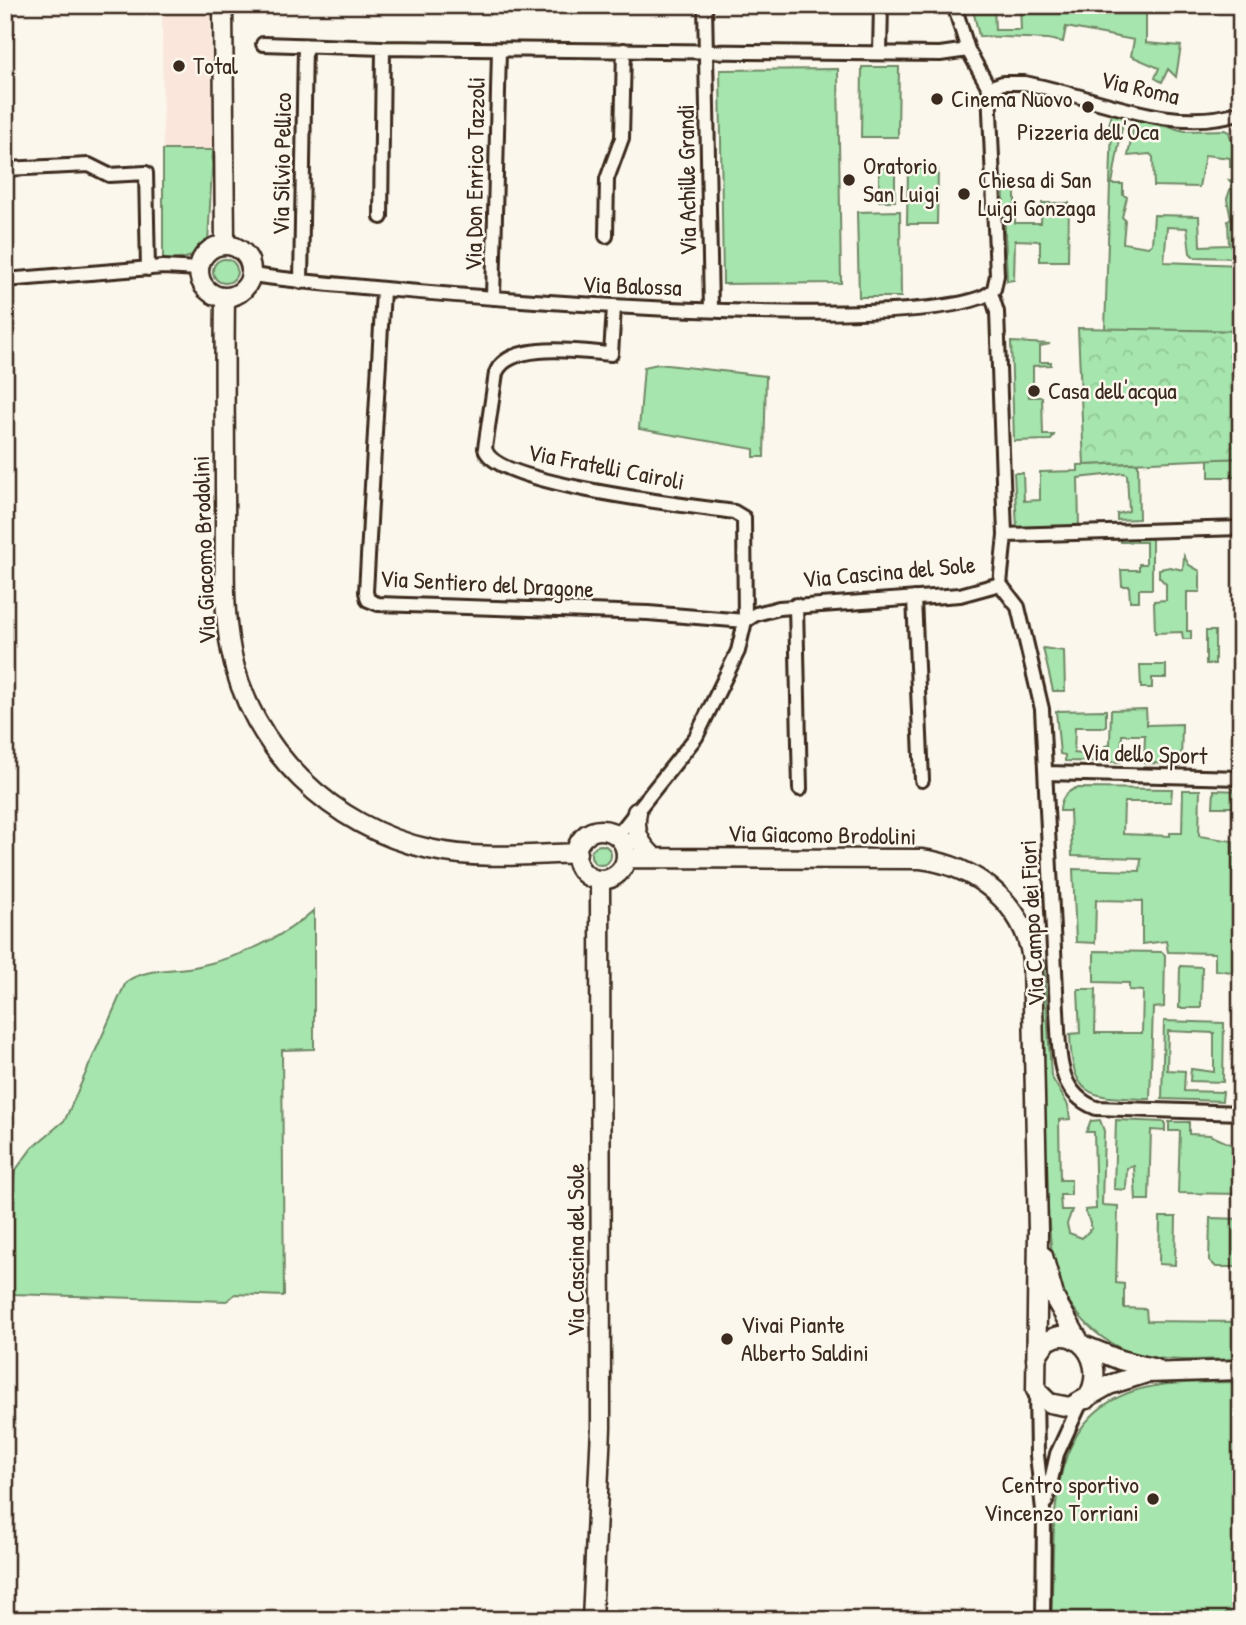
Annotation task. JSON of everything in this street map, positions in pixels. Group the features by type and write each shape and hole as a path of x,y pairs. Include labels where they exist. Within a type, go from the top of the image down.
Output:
{"street":[{"path":"223,5 225,245"},
{"name":"Via Achille Grandi","path":"705,5 711,309"},
{"path":"880,53 881,5"},
{"path":"954,5 968,50 989,88 997,275 991,293"},
{"path":"263,44 499,50 940,54 968,50"},
{"name":"Via Silvio Pellico","path":"301,282 305,47"},
{"path":"381,217 383,48"},
{"name":"Via Don Enrico Tazzoli","path":"493,298 499,50"},
{"path":"606,236 607,178 622,138 624,50"},
{"name":"Via Roma","path":"989,88 1003,83 1024,83 1180,120 1210,120 1241,112"},
{"path":"5,169 89,165 109,175 146,173 148,269"},
{"path":"225,245 245,254 251,275 245,288 225,297 206,289 199,268 206,253 225,245"},
{"path":"5,280 148,269 199,268"},
{"name":"Via Balossa","path":"251,275 383,291 614,308 892,310 961,303 991,293"},
{"name":"Via Sentiero del Dragone","path":"383,291 366,592 368,600 378,604 648,613 745,621"},
{"name":"Via Cascina del Sole","path":"745,621 767,610 960,595 1000,584 1004,535 998,336 997,312 991,293"},
{"name":"Via Giacomo Brodolini","path":"225,297 228,625 240,684 273,747 304,784 333,807 394,840 432,850 467,854 576,853"},
{"name":"Via Fratelli Cairoli","path":"614,308 611,354 530,352 509,358 497,368 485,440 487,456 496,464 573,487 741,515 745,524 745,621"},
{"path":"1004,535 1241,528"},
{"name":"Via Campo dei Fiori","path":"1000,584 1015,601 1023,622 1042,709 1060,1064 1069,1090 1077,1098 1096,1108 1241,1113"},
{"path":"914,598 922,780"},
{"path":"796,606 800,789"},
{"path":"617,835 696,737 738,651 745,621"},
{"name":"Via dello Sport","path":"1046,772 1241,778"},
{"path":"637,812 635,825 639,841 655,858"},
{"path":"604,830 617,835 624,843 626,858 614,876 600,880 581,869 576,853 580,841 591,832 604,830"},
{"name":"Via Giacomo Brodolini","path":"626,858 921,859 967,872 996,892 1020,924 1031,954 1038,1231 1036,1360"},
{"name":"Via Cascina del Sole","path":"592,1620 601,1428 600,880"},
{"name":"Via Giacomo Brodolini","path":"1038,1231 1055,1299 1082,1342"},
{"path":"1043,1620 1044,1519 1037,1455 1036,1390 1036,1360 1042,1346 1063,1336 1120,1360 1166,1371"},
{"path":"1044,1519 1054,1465 1083,1401 1093,1387 1094,1365 1082,1342"},
{"path":"1036,1390 1041,1398 1054,1405 1070,1407 1109,1385 1134,1376 1166,1371 1241,1370"}],"shaded area":[{"path":"162,5 210,5 213,150 163,150"}],"green space":[{"path":"972,5 994,5 995,30 1021,30 1020,5 1146,5 1146,43 1181,46 1176,77 1168,69 1162,82 1155,78 1159,68 1131,56 1134,40 1066,27 1063,42 979,36"},
{"path":"862,67 899,67 898,137 861,137"},
{"path":"838,69 841,283 723,284 720,70"},
{"path":"1112,113 1124,116 1112,184 1123,184 1123,195 1127,197 1122,217 1125,220 1123,243 1148,247 1152,244 1154,215 1199,216 1200,246 1229,245 1228,221 1231,219 1227,199 1232,184 1229,180 1240,182 1239,258 1194,257 1190,253 1187,228 1167,227 1164,262 1241,265 1241,331 1105,329 1112,126 1109,125"},
{"path":"1135,119 1185,131 1225,130 1229,132 1239,167 1230,167 1230,158 1205,155 1199,187 1154,186 1153,157 1150,154 1128,156"},
{"path":"163,150 213,150 208,243 194,255 163,261"},
{"path":"895,167 895,201 879,201 879,168"},
{"path":"908,168 938,169 937,224 907,224"},
{"path":"1003,179 1015,181 1015,223 1041,223 1042,203 1069,203 1068,261 1040,261 1040,241 1015,240 1014,280 1007,281"},
{"path":"900,211 901,297 859,297 857,212"},
{"path":"225,259 233,263 237,271 233,279 225,283 217,279 213,271 217,263"},
{"path":"1078,328 1241,331 1241,458 1084,465"},
{"path":"1011,342 1050,344 1040,346 1040,362 1051,362 1051,365 1033,366 1033,386 1028,387 1029,397 1042,397 1043,435 1054,435 1051,440 1014,441"},
{"path":"658,364 766,376 764,457 754,457 754,449 639,429 644,367"},
{"path":"1241,458 1241,488 1235,489 1235,477 1209,477 1209,459"},
{"path":"1138,463 1139,519 1117,520 1117,514 1129,511 1127,475 1124,473 1078,478 1079,526 1017,528 1014,473 1023,473 1024,501 1040,500 1040,472 1078,471 1078,465"},
{"path":"1152,537 1152,589 1139,589 1139,601 1130,601 1129,586 1122,586 1121,570 1139,570 1139,564 1146,564 1146,542 1121,542 1120,538"},
{"path":"1184,556 1189,565 1200,571 1200,592 1187,592 1187,631 1191,631 1191,639 1183,639 1182,632 1155,633 1154,601 1166,600 1166,584 1159,577 1159,569 1170,567 1183,570"},
{"path":"1206,631 1215,631 1215,664 1206,664"},
{"path":"1043,648 1064,651 1065,691 1053,691"},
{"path":"1140,665 1166,665 1166,678 1152,678 1152,688 1141,688"},
{"path":"1146,709 1147,725 1182,724 1181,764 1144,763 1145,735 1122,735 1121,762 1065,761 1065,755 1060,754 1056,711 1106,710 1106,727 1075,727 1074,753 1105,756 1105,746 1110,745 1111,710"},
{"path":"1076,788 1172,789 1171,802 1124,802 1123,834 1170,836 1170,833 1182,833 1183,790 1200,790 1199,836 1233,841 1233,854 1241,854 1241,973 1215,970 1215,953 1168,952 1166,941 1142,944 1142,901 1096,900 1095,943 1076,942 1073,869 1140,871 1141,858 1072,856 1070,811 1060,811 1064,796"},
{"path":"1214,790 1241,791 1241,804 1234,804 1234,807 1213,807"},
{"path":"601,845 608,848 611,855 608,862 601,865 594,862 591,855 594,848"},
{"path":"314,910 314,1049 282,1050 284,1296 235,1294 227,1301 12,1294 5,1287 5,1242 15,1171 32,1148 65,1120 126,982 142,974 190,968 245,952 275,938"},
{"path":"1094,951 1162,952 1165,955 1164,1007 1153,1008 1150,1099 1099,1095 1089,1091 1075,1072 1070,1034 1080,1033 1078,989 1096,989 1095,1033 1142,1033 1143,991 1129,990 1129,983 1094,982"},
{"path":"1041,961 1044,961 1051,1076 1068,1105 1070,1119 1059,1120 1060,1180 1071,1180 1071,1195 1060,1195 1061,1210 1072,1210 1067,1224 1069,1233 1082,1238 1092,1228 1085,1210 1096,1209 1094,1132 1086,1132 1091,1121 1100,1120 1104,1131 1102,1205 1118,1206 1116,1283 1124,1284 1124,1308 1146,1309 1147,1321 1241,1322 1241,1359 1164,1359 1120,1348 1088,1325 1064,1293 1055,1268 1049,1229 1044,1132"},
{"path":"1180,966 1202,967 1201,1008 1179,1008"},
{"path":"1164,1021 1224,1023 1223,1082 1190,1081 1191,1069 1214,1072 1214,1033 1168,1031 1167,1070 1185,1071 1184,1091 1223,1092 1222,1101 1162,1099"},
{"path":"1116,1120 1165,1122 1165,1131 1151,1130 1149,1200 1136,1200 1134,1166 1127,1168 1126,1190 1114,1189"},
{"path":"1169,1122 1189,1122 1189,1134 1210,1135 1241,1149 1241,1194 1178,1193 1180,1131 1169,1131"},
{"path":"1160,1217 1176,1217 1175,1265 1159,1264"},
{"path":"1210,1218 1241,1219 1241,1267 1216,1267 1209,1260"},
{"name":"Centro sportivo Vincenzo Torriani","path":"1241,1382 1241,1620 1051,1620 1055,1512 1061,1477 1071,1445 1089,1418 1117,1398 1155,1386"}],"place":[{"name":"Total","path":"179,66"},
{"name":"Cinema Nuovo","path":"937,99"},
{"name":"Pizzeria dell'Oca","path":"1088,107"},
{"name":"Oratorio San Luigi","path":"849,180"},
{"name":"Chiesa di San Luigi Gonzaga","path":"964,194"},
{"name":"Casa dell'acqua","path":"1034,391"},
{"name":"Vivai Piante Alberto Saldini","path":"727,1339"},
{"name":"Centro sportivo Vincenzo Torriani","path":"1153,1499"}]}
